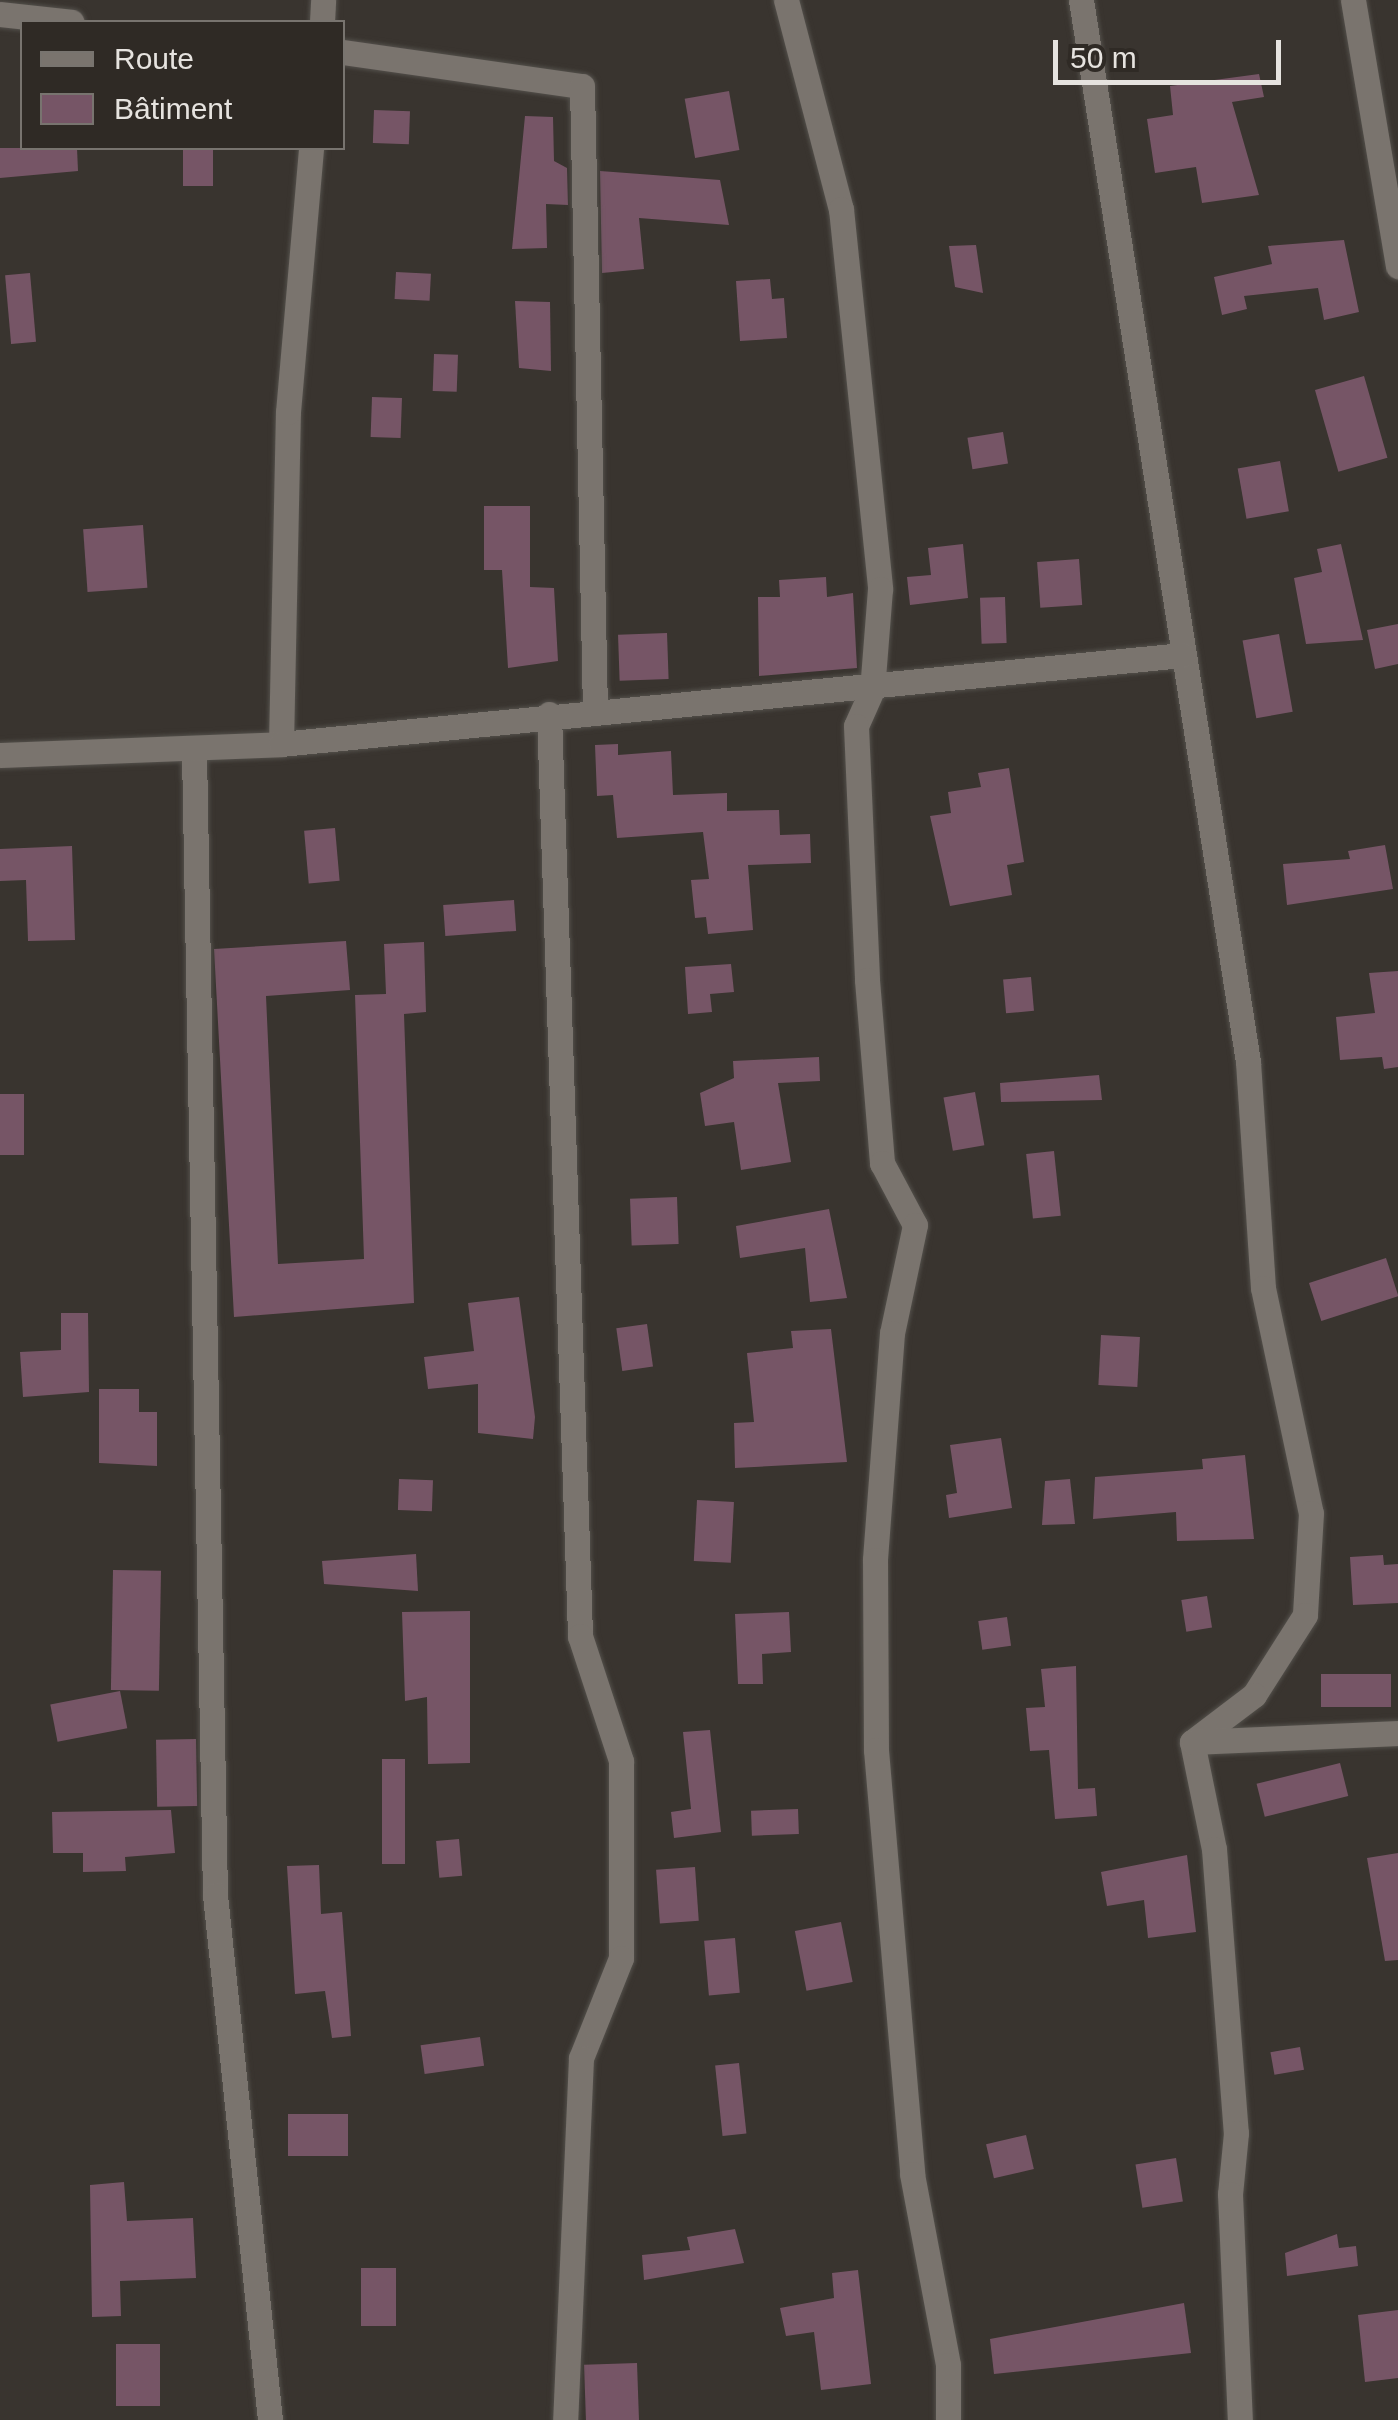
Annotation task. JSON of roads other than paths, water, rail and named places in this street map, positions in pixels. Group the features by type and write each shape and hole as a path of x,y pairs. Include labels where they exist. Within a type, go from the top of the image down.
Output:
{"street":[{"path":"786,0 841,208 880,589 872,690 856,726 867,980 882,1163 915,1225 892,1333 875,1560 876,1750 912,2174 948,2365 948,2420"},
{"path":"1081,0 1248,1062 1263,1288 1311,1513 1305,1616 1254,1695 1192,1742"},
{"path":"1353,0 1398,266"},
{"path":"0,14 54,20"},
{"path":"345,52 582,86 595,711"},
{"path":"282,744 288,412 311,150"},
{"path":"0,755 194,751 282,744 550,714 872,690 1183,655"},
{"path":"550,714 580,1636 621,1781 621,1958 581,2058 565,2420"},
{"path":"194,751 215,1895 270,2420"},
{"path":"1192,1742 1398,1733"},
{"path":"1192,1742 1214,1849 1236,2133 1230,2194 1240,2420"}]}
